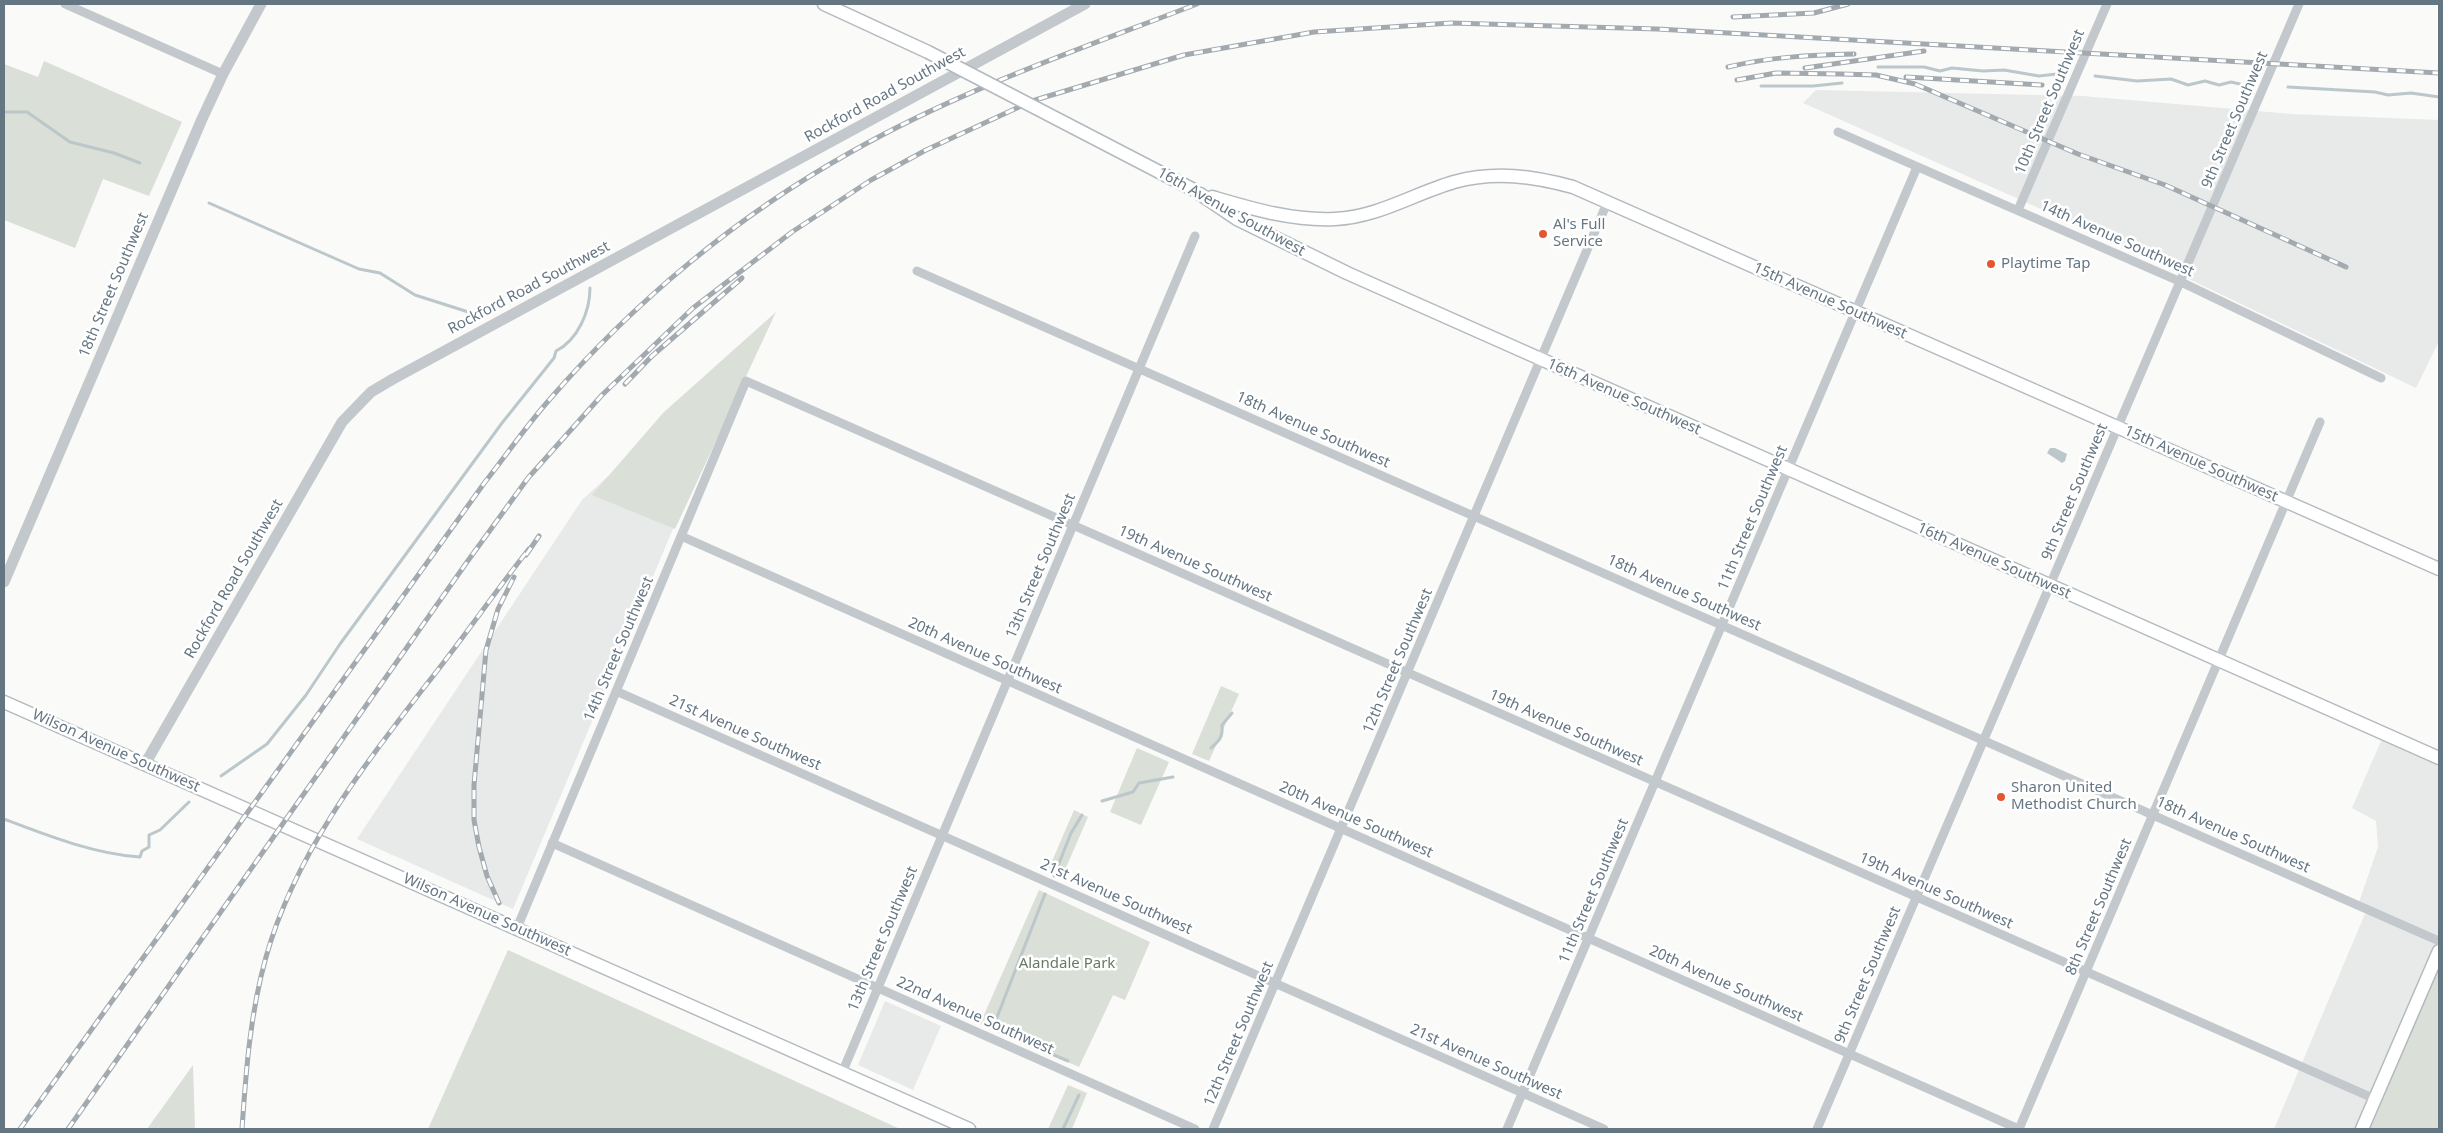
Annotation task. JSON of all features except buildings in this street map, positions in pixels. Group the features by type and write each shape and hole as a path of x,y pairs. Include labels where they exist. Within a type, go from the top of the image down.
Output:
{"main road":[{"name":"16th Avenue Southwest","path":"824,4 928,52 1197,192 1238,219 1298,250 1540,360 2439,758"},
{"name":"15th Avenue Southwest","path":"1197,192 1294,219 1336,219 1374,213 1454,182 1488,176 1515,175 1548,180 1573,187 2439,568"},
{"name":"Wilson Avenue Southwest","path":"4,702 969,1129"},
{"path":"2362,1129 2439,951"}],"street":[{"path":"65,4 223,74"},
{"name":"18th Street Southwest","path":"4,582 223,74 261,4"},
{"name":"Rockford Road Southwest","path":"145,764 342,422 371,392 393,378 1085,4"},
{"name":"10th Street Southwest","path":"2018,210 2104,4"},
{"name":"9th Street Southwest","path":"1817,1129 2299,4"},
{"name":"14th Avenue Southwest","path":"1838,132 2181,282 2382,378"},
{"name":"11th Street Southwest","path":"1507,1129 1917,166"},
{"name":"12th Street Southwest","path":"1214,1129 1607,203"},
{"name":"13th Street Southwest","path":"842,1073 1195,236"},
{"name":"18th Avenue Southwest","path":"917,271 2439,941"},
{"name":"19th Avenue Southwest","path":"746,381 1916,898 2375,1098"},
{"name":"14th Street Southwest","path":"517,928 746,381"},
{"name":"8th Street Southwest","path":"2019,1129 2320,422"},
{"name":"20th Avenue Southwest","path":"681,536 2019,1129"},
{"name":"21st Avenue Southwest","path":"616,691 1604,1129"},
{"name":"22nd Avenue Southwest","path":"552,843 1195,1129"}],"shaded area":[{"path":"1816,90 2083,96 2292,114 2439,120 2439,341 2416,388 2189,279 2160,262 1803,103"},
{"path":"750,346 513,909 357,839 582,500"},
{"path":"2050,448 2055,448 2067,454 2065,461 2062,463 2047,453"},
{"path":"2384,734 2439,758 2439,951 2362,1129 2274,1129 2367,909 2358,905 2378,847 2376,821 2352,808"},
{"path":"885,1001 941,1026 913,1090 858,1065"}],"green space":[{"path":"44,61 182,122 149,196 103,179 75,248 4,220 4,64 38,77"},
{"path":"776,312 675,529 592,495 663,413"},
{"path":"1221,686 1239,694 1209,761 1192,754"},
{"path":"1137,748 1169,762 1141,825 1110,812"},
{"path":"1074,810 1088,817 1061,879 1047,873"},
{"name":"Alandale Park","path":"1039,890 1150,942 1125,1000 1113,995 1079,1067 980,1024"},
{"path":"508,950 900,1129 428,1129"},
{"path":"2439,951 2439,1129 2362,1129"},
{"path":"193,1065 195,1129 147,1129"},
{"path":"1068,1085 1087,1093 1072,1129 1048,1129"}],"waterway":[{"path":"1878,67 1924,67 1940,71 1952,68 1983,71 2004,70 2039,76 2057,74"},
{"path":"2095,76 2137,81 2171,79 2188,85 2205,81 2219,85 2231,82 2240,84"},
{"path":"1761,86 1813,86 1842,83"},
{"path":"2288,87 2375,92 2388,95 2411,93 2439,97"},
{"path":"4,112 27,112 70,142 114,153 140,163"},
{"path":"209,203 359,269 380,273 415,295 481,316"},
{"path":"221,776 267,744 306,695 340,644 502,423 554,358 556,351 571,340 585,315 590,288"},
{"path":"1211,748 1217,743 1222,733 1222,725 1232,713"},
{"path":"1102,801 1133,792 1139,783 1173,777"},
{"path":"4,819 88,848 140,857 142,851 149,847 149,835 160,830 189,802"},
{"path":"1054,876 1071,833 1082,815"},
{"path":"1045,894 994,1025 1000,1032 1068,1061"},
{"path":"1063,1129 1079,1095"}],"railway":[{"path":"20,1129 485,482 542,409 617,328 690,262 729,232 768,203 851,152 935,109 978,90 1065,54 1197,4"},
{"path":"1733,17 1814,13 1848,4"},
{"path":"68,1129 528,478 602,395 693,308 792,232 871,180 926,150 1032,101 1184,55 1314,32 1451,23 1657,29 2439,73"},
{"path":"1805,68 1924,51"},
{"path":"1728,67 1790,57 1854,54"},
{"path":"1737,80 1776,73 1841,74 1876,75 1915,84 2078,154 2165,185 2346,267"},
{"path":"1906,77 2042,85"},
{"path":"625,384 652,356 742,278"},
{"path":"526,555 539,536"},
{"path":"242,1129 245,1086 256,1000 266,957 294,883 312,848 355,780 529,549"},
{"path":"499,903 487,876 479,847 474,820 474,785 486,650 498,609 514,577"}],"place":[{"name":"Al's Full Service","path":"1543,234"},
{"name":"Playtime Tap","path":"1991,264"},
{"name":"Sharon United Methodist Church","path":"2001,797"}]}
